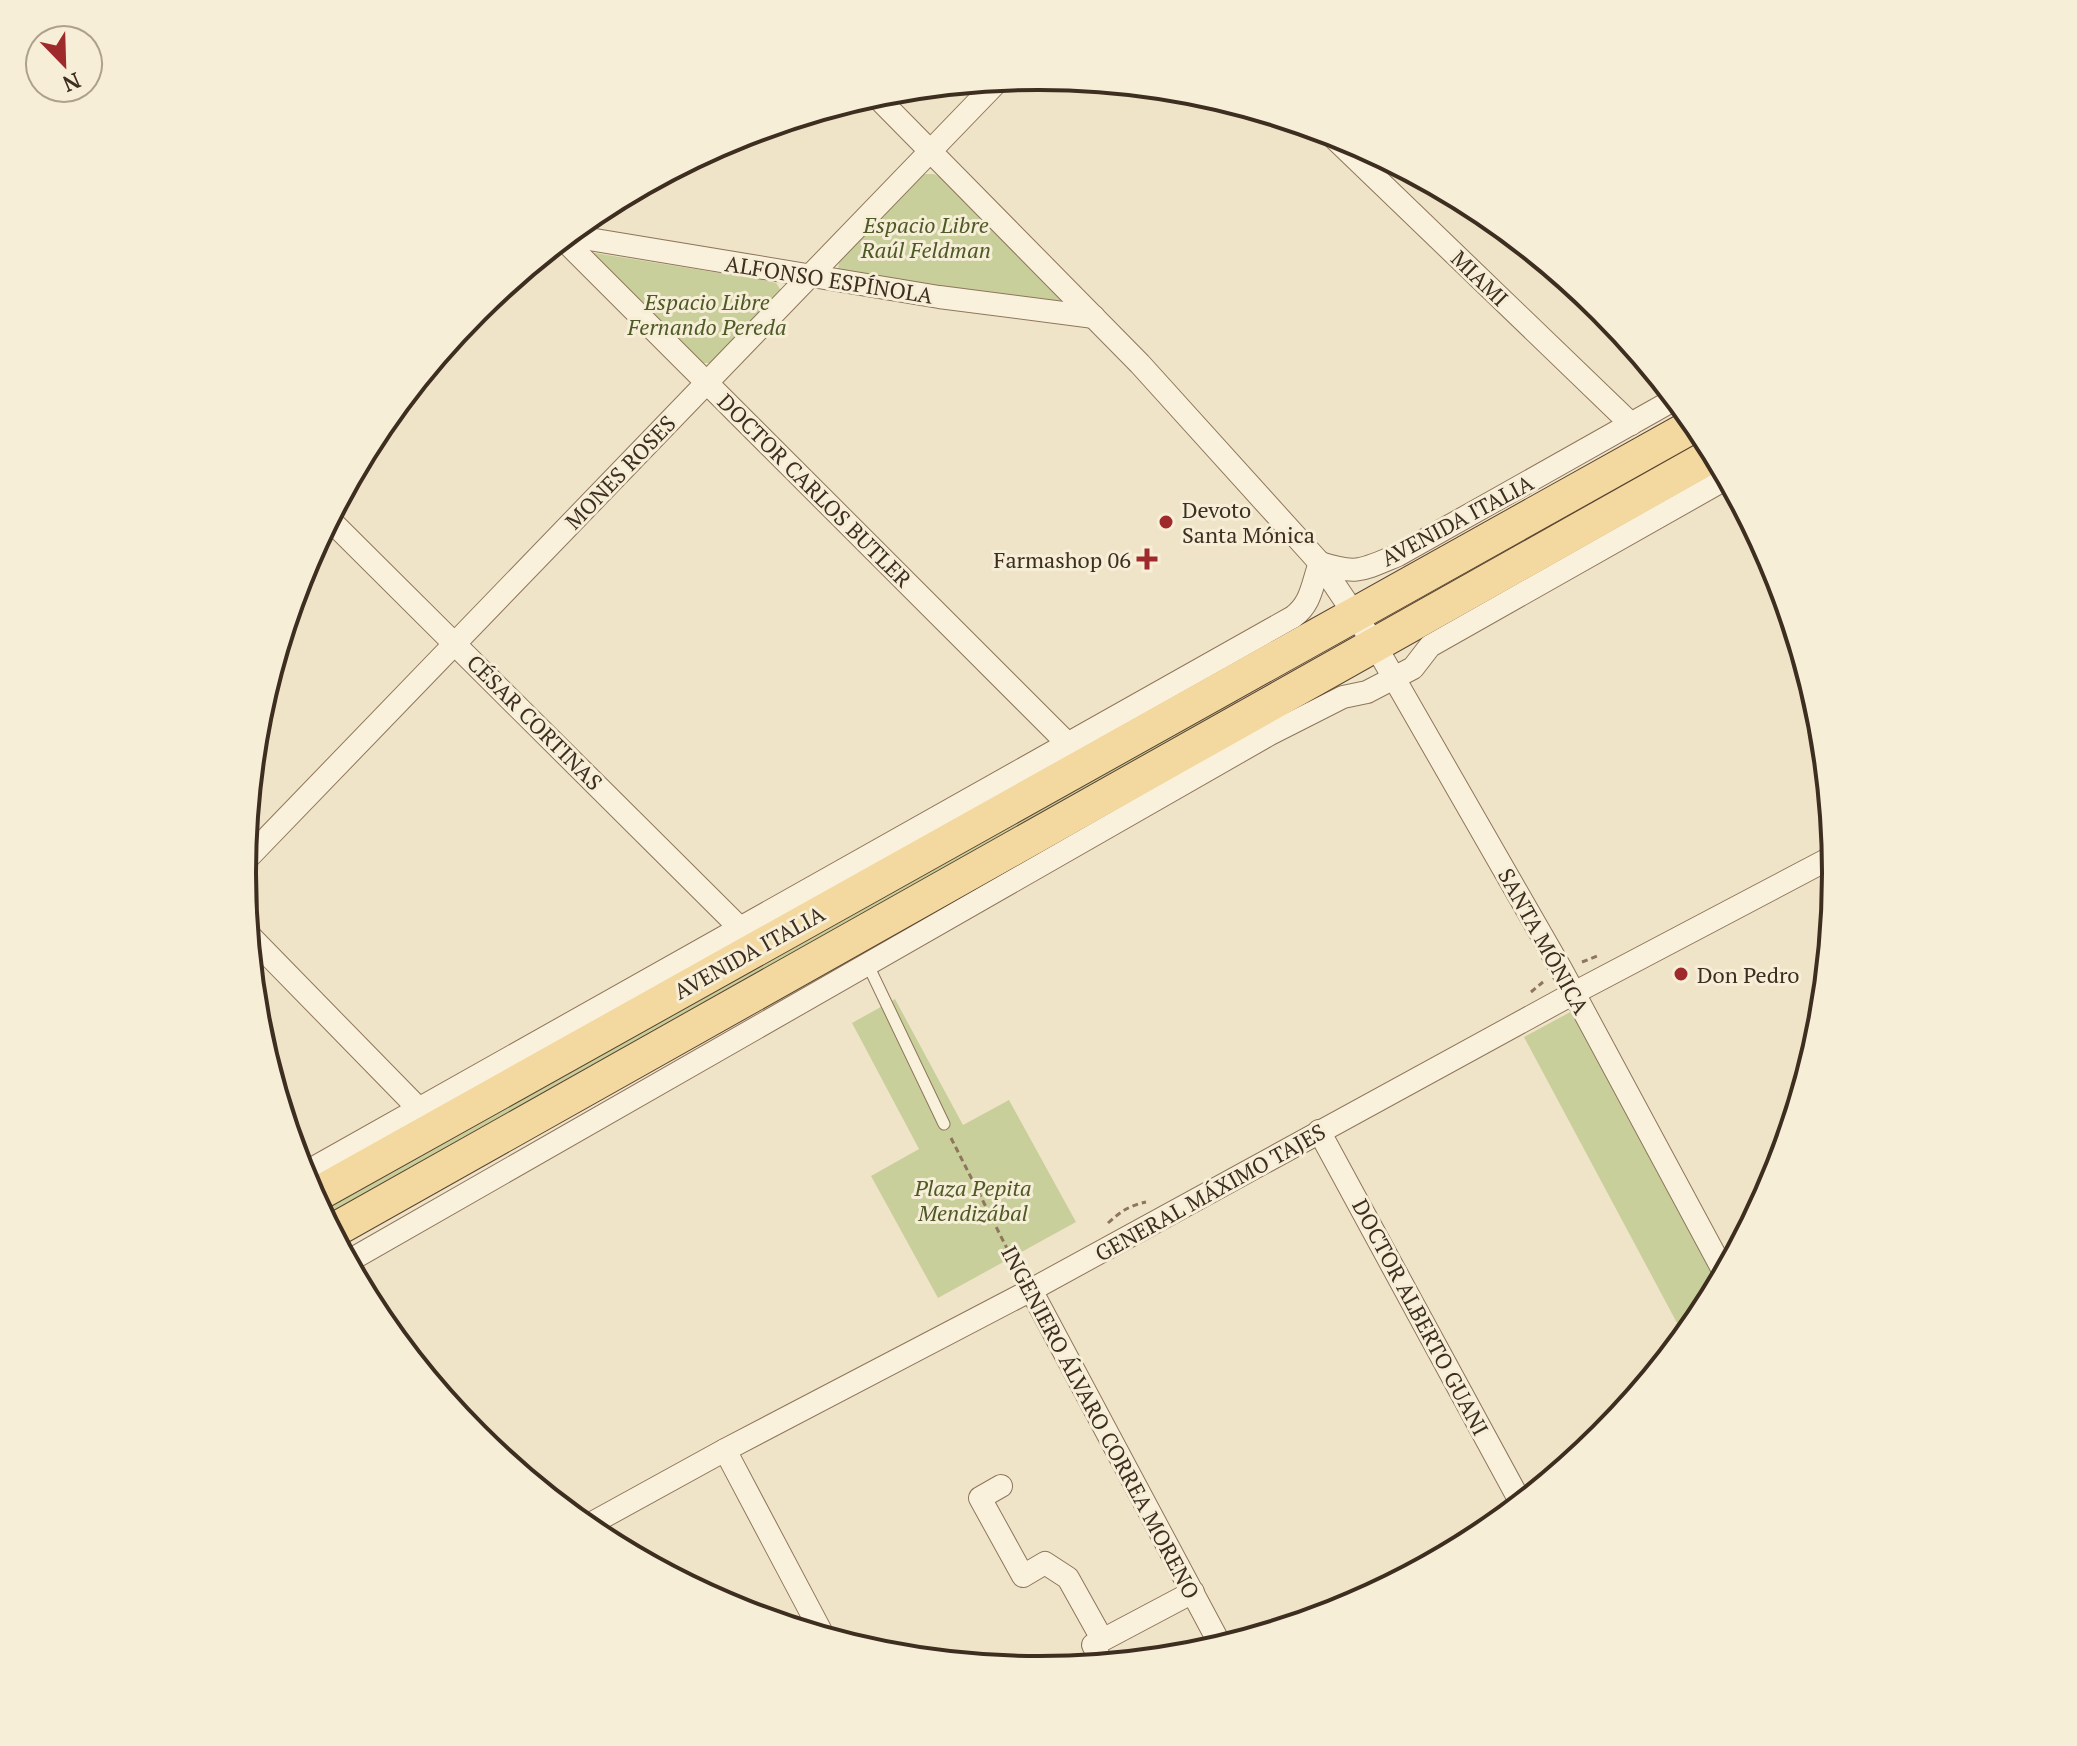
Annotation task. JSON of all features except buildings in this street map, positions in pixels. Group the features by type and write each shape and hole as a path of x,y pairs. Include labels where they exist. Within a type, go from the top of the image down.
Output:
{"main road":[{"name":"AVENIDA ITALIA","path":"323,1191 1228,668 1326,630 1685,430"},
{"name":"AVENIDA ITALIA","path":"340,1227 861,951 1263,723 1375,645 1704,460"},
{"path":"1375,645 1380,629 1388,620 1478,546"},
{"path":"1263,723 1258,703 1340,642 1356,614"}],"street":[{"name":"MONES ROSES","path":"256,849 987,92"},
{"name":"SANTA MÓNICA","path":"885,105 1140,364 1320,563 1395,678 1574,993 1719,1262"},
{"name":"MIAMI","path":"1354,157 1631,424"},
{"name":"ALFONSO ESPÍNOLA","path":"580,239 939,297 1094,317"},
{"name":"DOCTOR CARLOS BUTLER","path":"572,244 1067,743"},
{"name":"AVENIDA ITALIA","path":"1228,668 1303,610 1310,599 1320,563 1348,572 1365,569 1398,555 1666,404"},
{"name":"AVENIDA ITALIA","path":"1263,723 1367,692 1395,678 1413,668 1430,646 1441,639 1718,483"},
{"name":"CÉSAR CORTINAS","path":"336,526 740,928"},
{"name":"AVENIDA ITALIA","path":"1478,546 1498,578"},
{"path":"1228,668 1263,723"},
{"name":"AVENIDA ITALIA","path":"313,1168 1067,743 1179,696"},
{"name":"GENERAL MÁXIMO TAJES","path":"598,1520 1031,1290 1574,993 1822,863"},
{"path":"259,945 418,1108"},
{"name":"AVENIDA ITALIA","path":"356,1257 861,951"},
{"name":"DOCTOR ALBERTO GUANI","path":"1319,1131 1516,1493"},
{"name":"INGENIERO ÁLVARO CORREA MORENO","path":"1031,1290 1215,1635"},
{"path":"725,1450 817,1623"},
{"path":"1001,1486 980,1498 1023,1576 1045,1563 1068,1578 1102,1639"},
{"path":"1097,1653 1093,1645 1102,1639 1193,1592"}],"lane":[{"path":"861,951 944,1124"}],"path":[{"name":"INGENIERO ÁLVARO CORREA MORENO","path":"944,1124 1031,1290"}],"green space":[{"name":"Espacio Libre Raúl Feldman","path":"925,174 940,177 1068,302 1029,303 838,269 840,257 917,177"},
{"name":"Espacio Libre Fernando Pereda","path":"591,254 763,280 776,283 782,292 714,363 702,363"},
{"path":"1237,699 1239,702 335,1218 328,1202"},
{"name":"Plaza Pepita Mendizábal","path":"895,999 963,1125 1009,1100 1076,1222 938,1298 871,1176 919,1149 852,1023"},
{"path":"1574,1010 1714,1270 1678,1325 1524,1037"}],"place":[{"name":"Devoto Santa Mónica","path":"1166,522"},
{"name":"Farmashop 06","path":"1147,559"},
{"name":"Don Pedro","path":"1681,974"}]}
